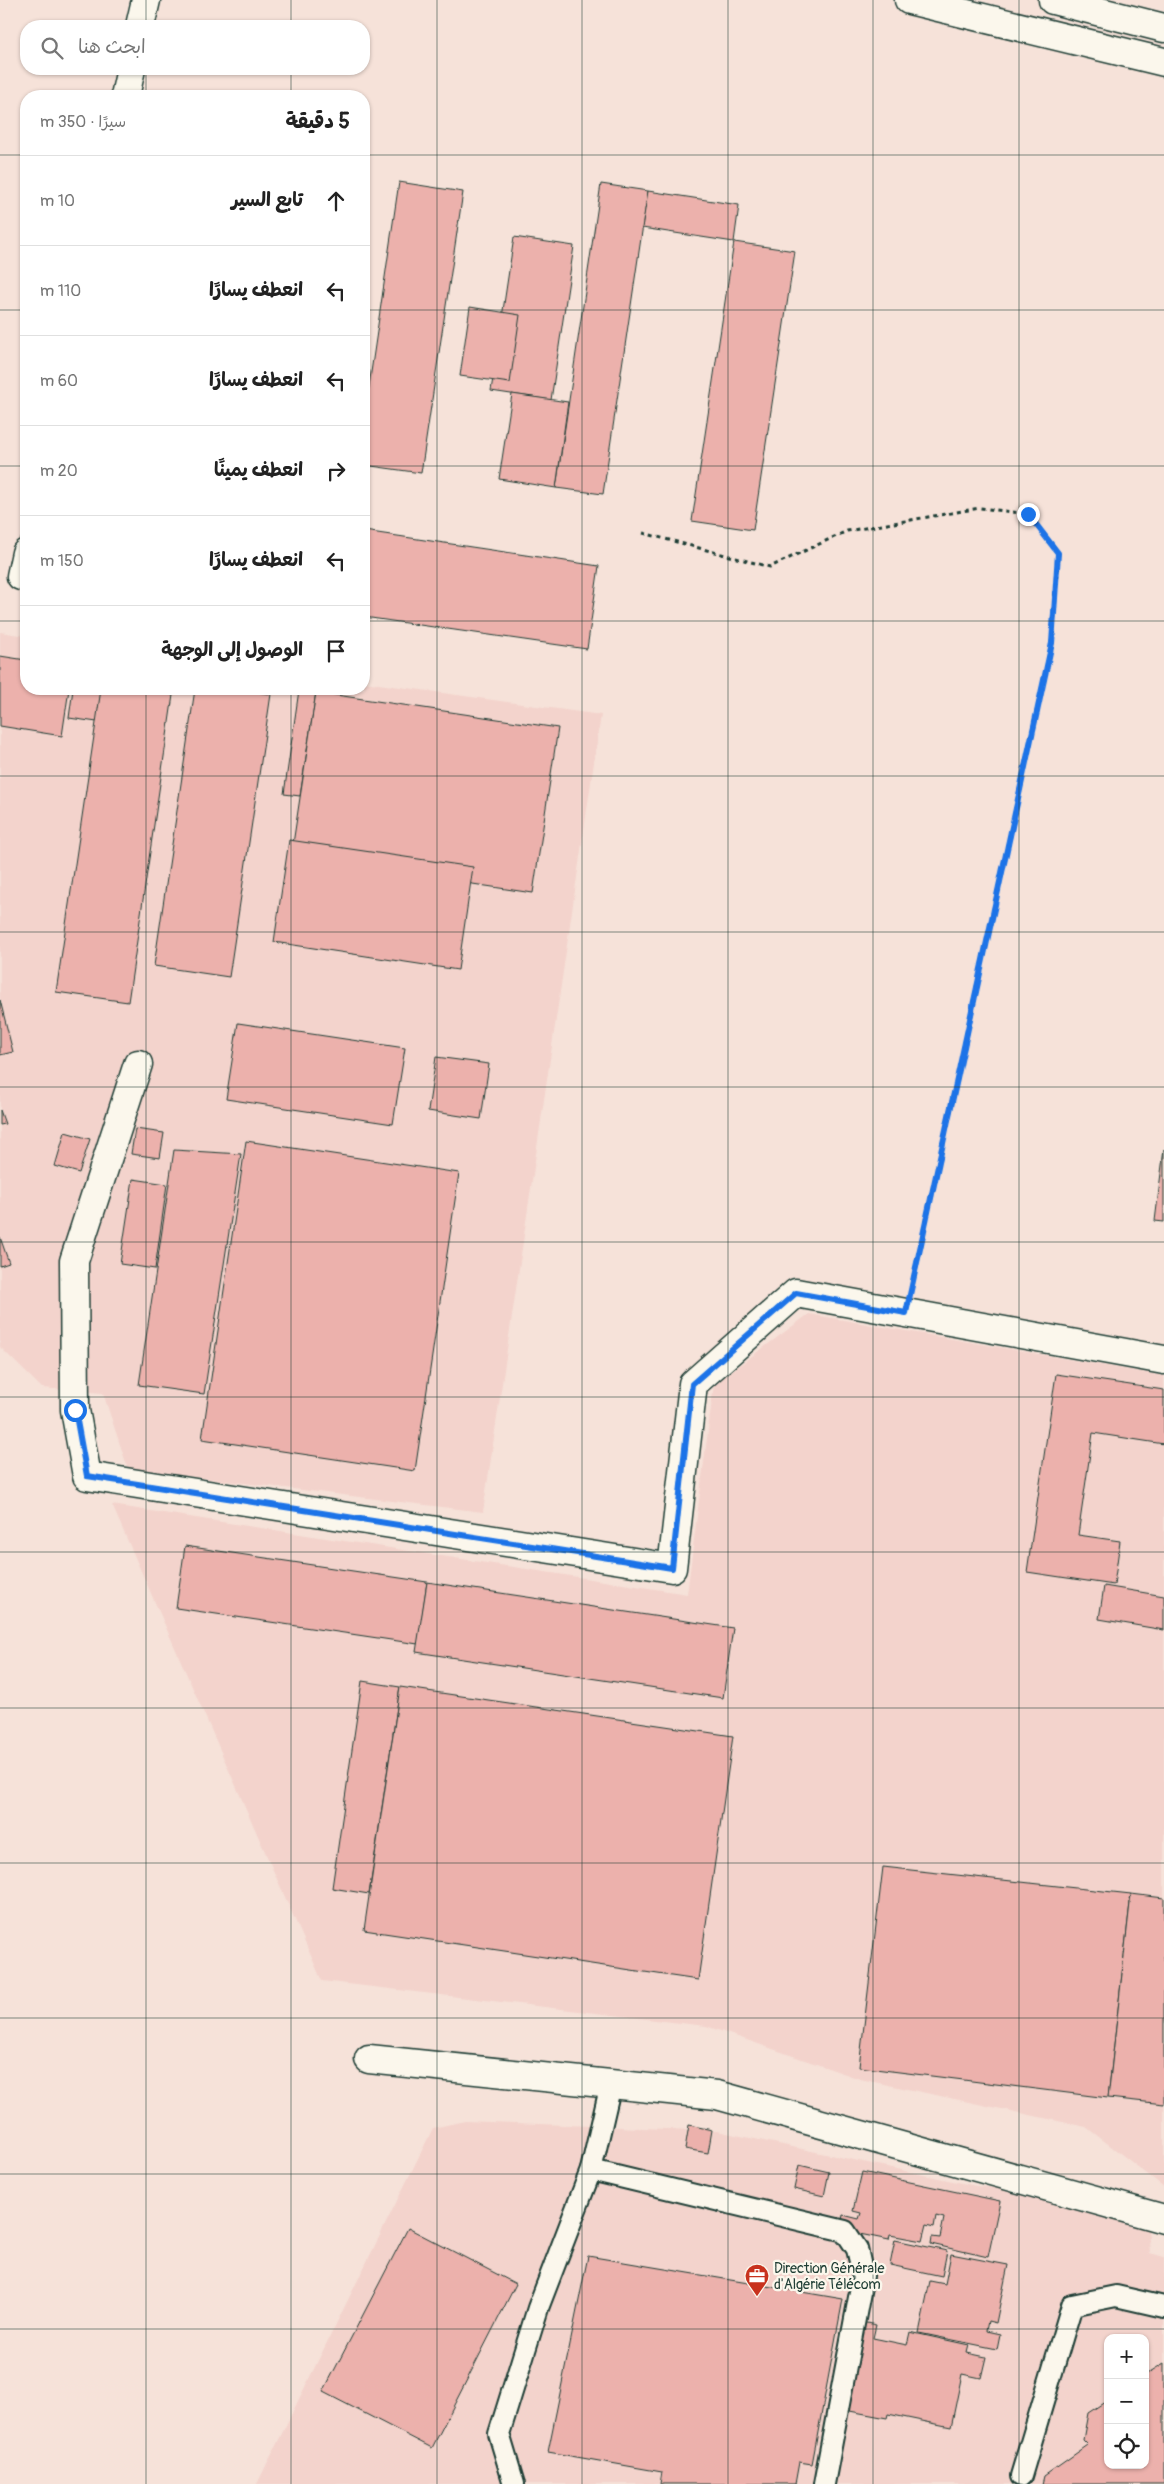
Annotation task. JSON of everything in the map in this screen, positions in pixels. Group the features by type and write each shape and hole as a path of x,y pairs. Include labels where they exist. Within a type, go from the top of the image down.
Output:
{"main road":[{"path":"141,20 146,0"},
{"path":"909,0 1164,62"},
{"path":"1053,0 1164,28"},
{"path":"126,90 130,75"},
{"path":"138,1064 74,1261 75,1410 87,1476 672,1568 692,1384 796,1293 1164,1360"},
{"path":"370,2059 717,2096 1164,2219"}],"lane":[{"path":"514,2484 499,2434 538,2308 591,2170 611,2084"},
{"path":"591,2170 845,2231 857,2249 863,2276 824,2484"},
{"path":"1021,2476 1072,2305 1116,2296 1164,2306"}],"path":[{"path":"643,534 770,567 847,531 980,508 1028,514 1058,553 1052,643 906,1313"}],"shaded area":[{"path":"0,632 20,635 20,695 370,695 370,683 601,715 483,1512 128,1469 103,1393 42,1388 0,1347"},
{"path":"809,1314 1164,1376 1164,2187 1086,2127 860,2079 706,2026 322,1981 112,1505 687,1594 714,1384"},
{"name":"Direction Générale d'Algérie Télécom","path":"465,2121 717,2131 976,2186 1037,2192 1148,2228 1150,2253 1164,2257 1164,2484 257,2484 433,2128"}],"building":[{"path":"399,182 463,192 421,473 370,466 370,379"},
{"path":"601,184 648,191 603,494 556,488"},
{"path":"648,191 739,205 734,242 642,228"},
{"path":"514,237 574,246 551,400 491,391"},
{"path":"734,242 795,251 753,530 692,521"},
{"path":"470,307 520,315 510,383 460,376"},
{"path":"512,394 568,402 556,488 499,479"},
{"path":"370,532 599,566 587,649 370,618"},
{"path":"0,656 20,659 20,695 68,695 62,736 0,726"},
{"path":"72,695 101,695 97,722 69,718"},
{"path":"100,695 173,695 128,1002 56,992"},
{"path":"194,695 271,695 229,977 154,966"},
{"path":"298,695 316,695 300,796 284,794"},
{"path":"316,695 336,695 558,728 533,893 291,857"},
{"path":"289,840 473,867 458,970 274,942"},
{"path":"0,1000 13,1052 0,1055"},
{"path":"238,1023 405,1048 393,1124 226,1099"},
{"path":"436,1057 489,1064 481,1119 428,1111"},
{"path":"0,1110 5,1124 0,1125"},
{"path":"135,1129 164,1133 160,1158 131,1154"},
{"path":"65,1132 90,1139 79,1173 55,1166"},
{"path":"246,1141 459,1173 415,1471 202,1439"},
{"path":"1164,1149 1164,1222 1155,1221"},
{"path":"174,1150 241,1154 204,1394 139,1385"},
{"path":"133,1179 167,1184 155,1269 120,1264"},
{"path":"0,1237 9,1263 0,1266"},
{"path":"1056,1374 1164,1390 1164,1444 1093,1433 1078,1535 1120,1541 1114,1585 1027,1572"},
{"path":"185,1546 427,1582 418,1644 176,1608"},
{"path":"427,1582 733,1628 723,1698 416,1652"},
{"path":"1104,1586 1164,1596 1164,1630 1099,1619"},
{"path":"362,1681 400,1687 369,1894 332,1888"},
{"path":"400,1687 733,1736 698,1980 364,1930"},
{"path":"883,1867 1131,1894 1108,2098 859,2067"},
{"path":"1131,1894 1164,1898 1164,2104 1108,2098"},
{"path":"689,2125 712,2130 708,2153 685,2149"},
{"path":"799,2165 829,2172 824,2196 794,2189"},
{"path":"862,2172 1000,2201 988,2257 931,2244 932,2237 940,2238 944,2218 936,2216 934,2227 926,2225 922,2241 890,2235 889,2240 840,2230 843,2215 859,2219 861,2213 853,2211"},
{"path":"408,2228 516,2284 432,2448 323,2392"},
{"path":"895,2240 947,2251 942,2276 890,2265"},
{"path":"951,2254 1008,2265 996,2323 988,2321 986,2331 1000,2334 997,2349 919,2333 930,2281 945,2284"},
{"path":"588,2256 843,2299 812,2464 799,2462 795,2484 660,2484 662,2472 548,2452"},
{"path":"857,2321 876,2325 873,2338 907,2345 910,2332 969,2345 967,2353 986,2357 981,2378 962,2374 951,2427 888,2414 887,2418 839,2409"},
{"path":"1164,2363 1164,2484 1042,2484 1044,2476 1088,2445 1083,2440 1088,2413 1104,2403 1104,2469 1149,2469 1149,2372"}],"place":[{"name":"Direction Générale d'Algérie Télécom","path":"757,2297"}],"route":[{"path":"75,1410 87,1476 672,1568 692,1384 796,1293 906,1313 1052,643 1058,553 1028,514"}]}
